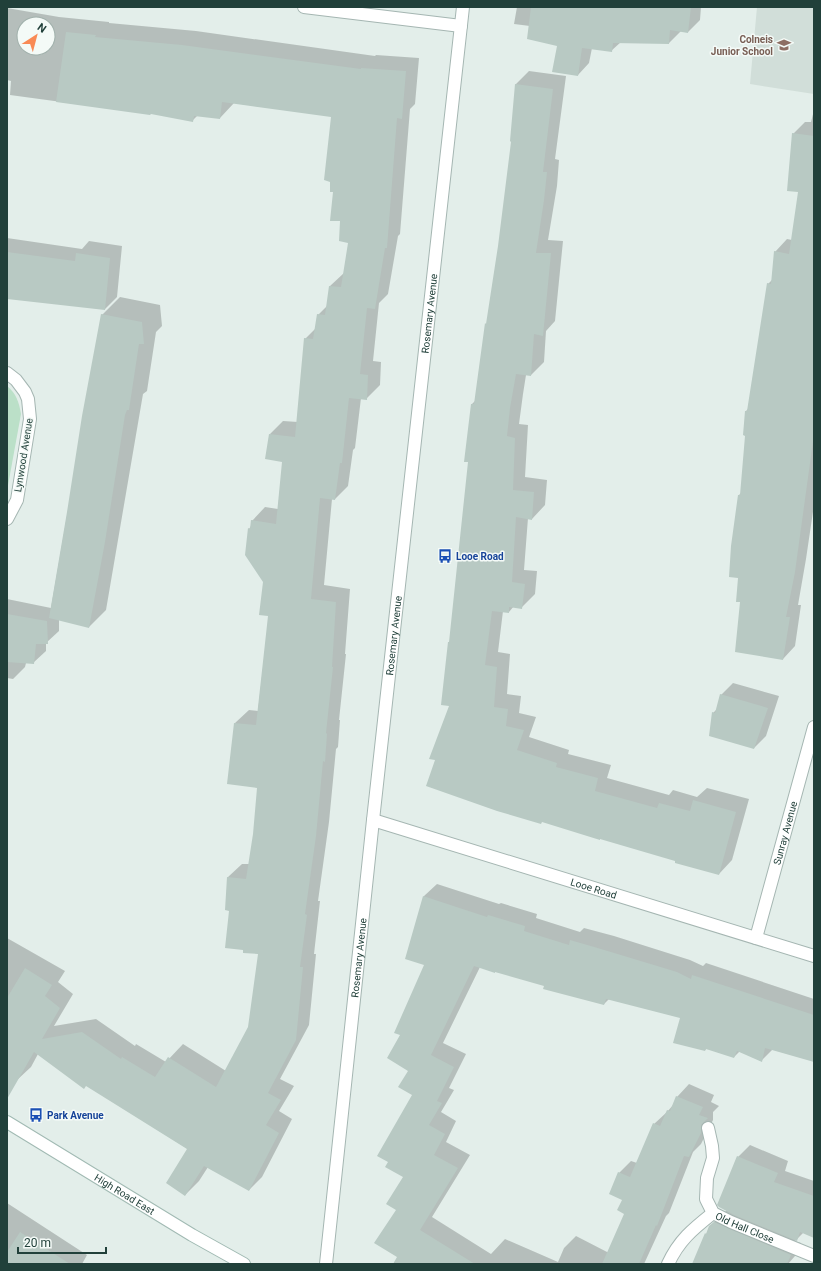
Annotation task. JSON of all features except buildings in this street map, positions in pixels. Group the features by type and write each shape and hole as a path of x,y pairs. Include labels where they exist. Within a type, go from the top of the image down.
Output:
{"street":[{"path":"304,7 461,26"},
{"name":"Rosemary Avenue","path":"326,1264 373,820 463,7"},
{"name":"Lynwood Avenue","path":"7,373 16,380 25,392 28,398 30,419 16,500 7,519"},
{"name":"Sunray Avenue","path":"756,938 814,727"},
{"name":"Looe Road","path":"373,820 814,956"},
{"name":"High Road East","path":"7,1122 192,1235 244,1264"},
{"name":"Old Hall Close","path":"708,1128 713,1158 707,1178 706,1199 713,1213 731,1222 814,1256"},
{"path":"668,1264 682,1240 695,1227 713,1213"}],"shaded area":[{"name":"Colneis Junior School","path":"757,7 814,7 814,94 750,84"}],"green space":[{"path":"7,386 17,398 21,414 7,491"}],"place":[{"name":"Colneis Junior School","path":"784,45"},
{"name":"Looe Road","path":"445,556"},
{"name":"Park Avenue","path":"36,1115"}]}
